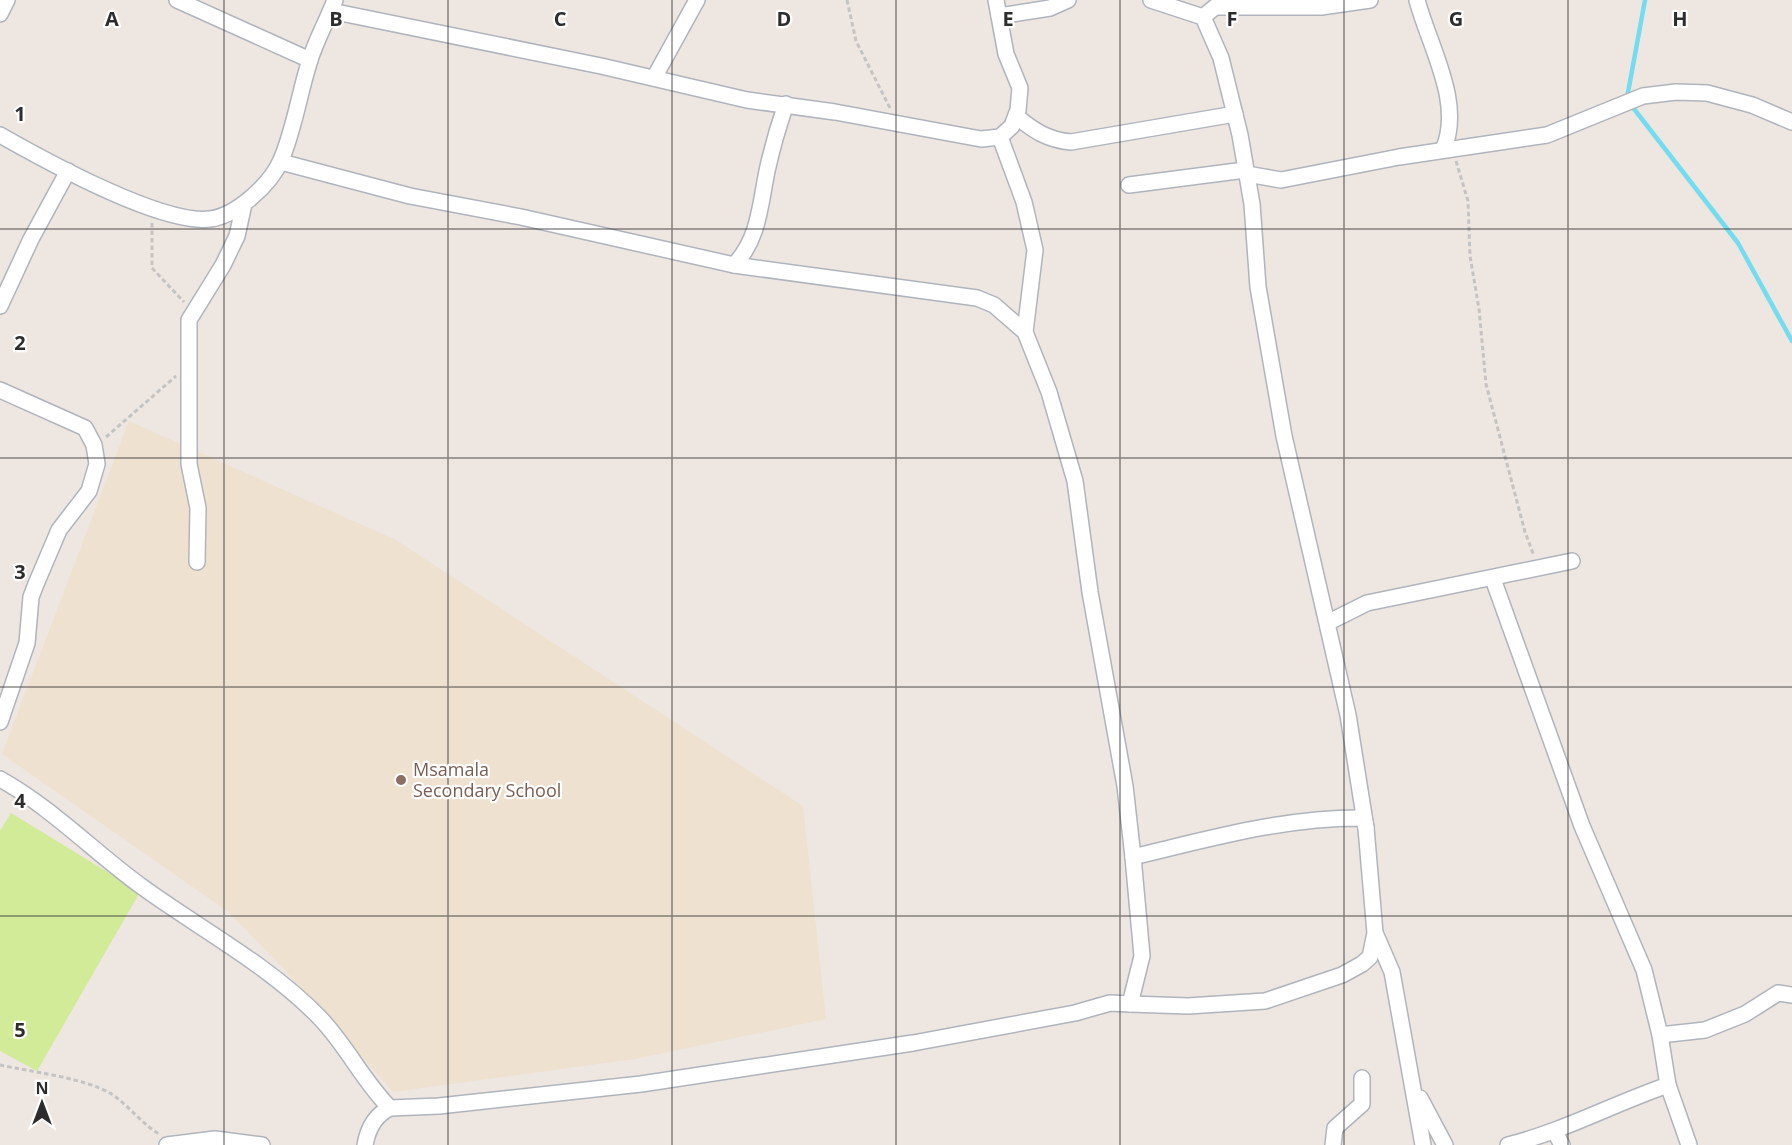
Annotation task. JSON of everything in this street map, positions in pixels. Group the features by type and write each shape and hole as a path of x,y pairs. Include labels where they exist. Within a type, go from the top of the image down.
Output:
{"street":[{"path":"0,14 7,0"},
{"path":"177,0 310,60"},
{"path":"654,78 697,0"},
{"path":"0,135 68,171 155,210 179,218 209,219 229,214 244,204 281,162 310,60 333,5 747,100 786,104 981,139 1000,136 1012,126 1016,116 1020,88 1006,54 996,0"},
{"path":"999,16 1050,8 1068,0"},
{"path":"1151,0 1210,8 1321,7 1370,0"},
{"path":"1417,0 1444,83 1449,136 1447,149"},
{"path":"365,1145 372,1124 380,1112 390,1108 451,1105 641,1084 913,1043 1075,1013 1110,1003 1188,1006 1265,1001 1342,975 1370,957 1375,933 1366,828 1348,715 1329,622 1306,536 1284,436 1258,287 1246,172 1210,8"},
{"path":"1130,185 1246,172 1281,180 1447,149 1547,135 1643,96 1676,92 1707,93 1752,105 1792,122"},
{"path":"734,265 746,252 755,232 775,136 786,104"},
{"path":"1016,116 1034,131 1053,140 1071,142 1235,114"},
{"path":"1000,136 1024,202 1035,250 1026,332 1049,392 1075,481 1090,592 1125,786 1142,956 1130,1004"},
{"path":"281,162 410,196 521,217 734,265 977,298 994,305 1026,332"},
{"path":"0,306 31,239 68,171"},
{"path":"197,562 198,522 189,464 191,428 187,369 191,312 223,265 237,236 244,204"},
{"path":"0,390 85,428 96,450 96,473 93,484 59,530 33,591 27,643 0,722"},
{"path":"1329,622 1367,603 1572,561"},
{"path":"1493,579 1582,826 1644,970 1660,1035 1668,1085 1689,1145"},
{"path":"0,779 34,798 102,857 288,989 320,1017 341,1042 380,1098 390,1108"},
{"path":"1133,857 1297,821 1329,817 1364,818 1366,828"},
{"path":"1375,933 1392,972 1423,1145"},
{"path":"1660,1035 1705,1030 1745,1014 1778,993 1792,995"},
{"path":"1333,1145 1335,1128 1362,1104 1362,1078"},
{"path":"1508,1145 1558,1138 1622,1101 1668,1085"},
{"path":"1414,1088 1445,1145"},
{"path":"174,1144 216,1139 262,1145"}],"path":[{"path":"847,0 856,41 900,125"},
{"path":"1447,149 1468,201 1470,256 1479,309 1486,384 1525,532 1539,568"},
{"path":"155,210 150,235 152,268 191,312"},
{"path":"96,450 118,424 187,369"},
{"path":"0,1065 93,1085 113,1095 143,1124 174,1144"}],"shaded area":[{"name":"Msamala Secondary School","path":"129,421 396,540 803,806 826,1019 635,1059 393,1092 286,971 227,911 2,754"}],"green space":[{"path":"11,813 140,892 37,1071 0,1051 0,831"}],"waterway":[{"path":"1627,98 1645,0"},
{"path":"1631,105 1738,243 1792,341"}],"place":[{"name":"Msamala Secondary School","path":"401,780"}]}
